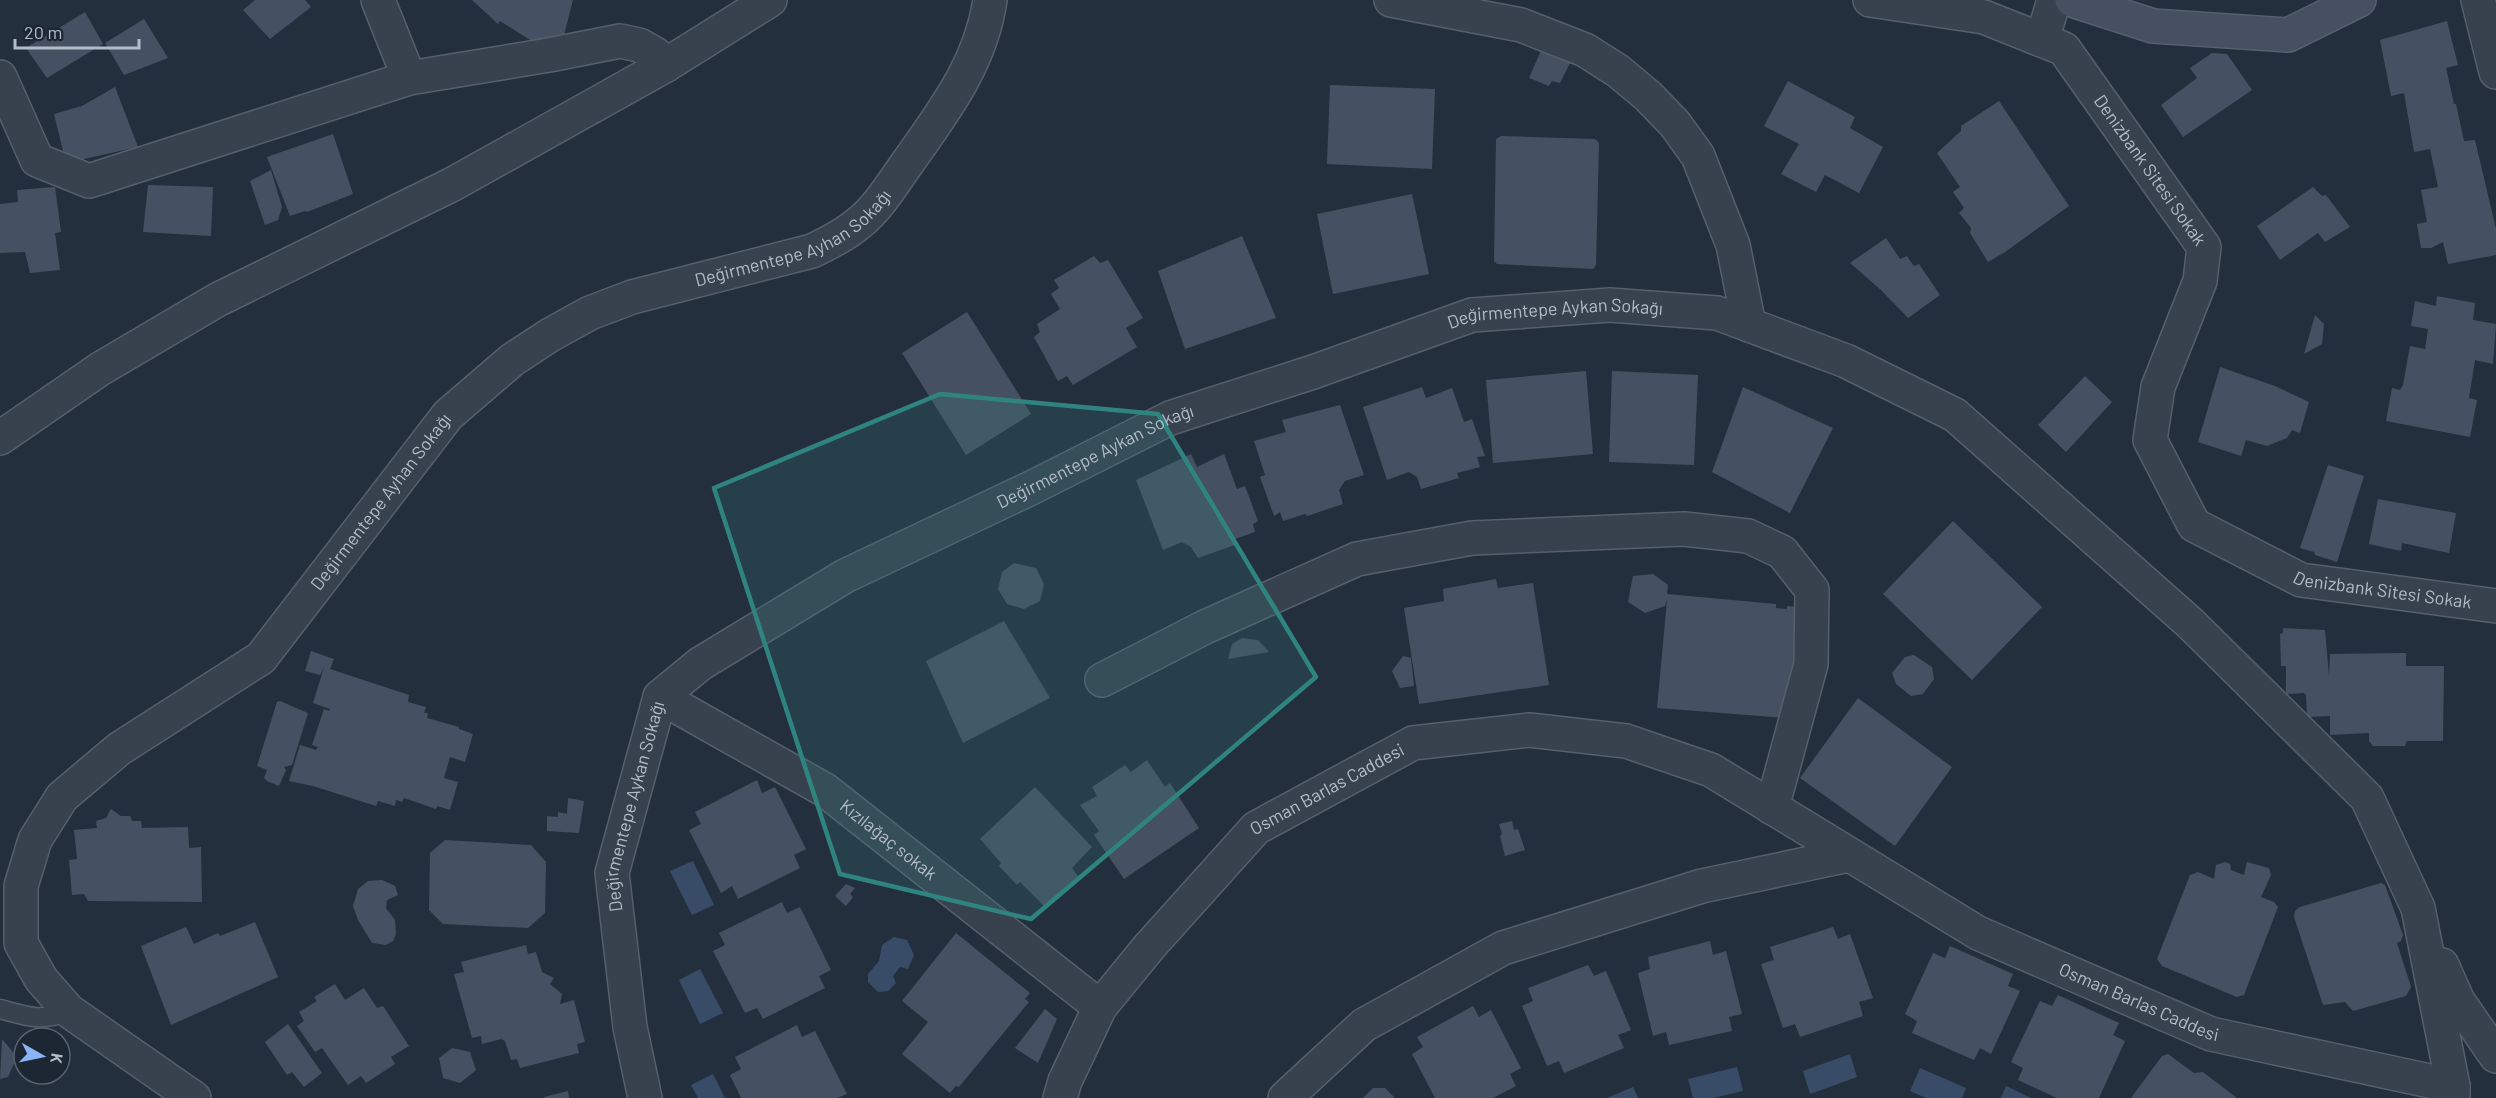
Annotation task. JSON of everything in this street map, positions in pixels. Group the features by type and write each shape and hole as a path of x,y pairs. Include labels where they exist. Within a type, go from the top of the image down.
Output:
{"street":[{"path":"378,0 409,78"},
{"path":"0,438 100,369 217,300 453,184 666,65 770,0"},
{"name":"Değirmentepe Ayhan Sokağı","path":"194,1098 170,1079 69,1011 41,979 21,943 21,886 35,840 62,797 119,749 261,658 448,415 512,360 550,335 600,309 632,297 812,251 839,238 861,222 880,201 956,94 972,62 984,29 990,0"},
{"path":"1391,0 1521,25 1585,50 1618,71 1648,96 1675,124 1698,156 1734,245 1749,325"},
{"name":"Denizbank Sitesi Sokak","path":"1870,0 1984,17 2064,49 2204,247 2200,281 2158,387 2150,440 2194,525 2301,580 2496,606"},
{"path":"2042,40 2054,0"},
{"path":"2072,0 2153,26 2288,34 2359,0"},
{"path":"2478,0 2496,72"},
{"path":"0,77 37,159 89,181 409,78 620,41 639,45 655,54 666,65"},
{"name":"Değirmentepe Aykan Sokağı","path":"645,1098 630,1028 612,873 660,697 700,664 845,576 1031,488 1170,418 1313,372 1472,315 1610,305 1717,313 1846,361 1955,415 2190,623 2367,798 2418,908"},
{"path":"1102,680 1205,627 1358,559 1472,538 1684,529 1748,536 1782,552 1812,590 1811,664 1772,808"},
{"name":"Kızılağaç sokak","path":"660,697 825,790 1100,1007"},
{"name":"Osman Barlas Caddesi","path":"1060,1098 1065,1082 1100,1007 1149,947 1256,828 1413,743 1529,730 1626,741 1711,770 1978,933 2211,1034 2453,1092"},
{"path":"1285,1098 1364,1025 1503,948 1702,886 1849,855"},
{"path":"2418,908 2457,1000 2495,1055 2453,1092"},
{"path":"2418,908 2453,1092"}],"lane":[{"path":"0,1009 32,1018 52,1018 69,1011"}],"highlighted area":[{"path":"940,394 1158,414 1316,677 1031,919 840,874 714,488"}],"water":[{"path":"693,861 714,905 692,915 670,871"},
{"path":"894,937 907,940 914,955 908,969 900,967 893,976 896,983 888,991 878,992 868,982 868,974 879,961 882,945"},
{"path":"700,969 723,1013 700,1024 679,980"},
{"path":"1850,1054 1857,1077 1810,1094 1803,1071"},
{"path":"1737,1067 1743,1091 1713,1098 1693,1098 1688,1079"},
{"path":"1920,1068 1966,1088 1962,1098 1926,1098 1910,1091"},
{"path":"713,1074 725,1098 698,1098 691,1085"},
{"path":"2006,1086 2031,1098 2001,1098"},
{"path":"1633,1087 1638,1098 1607,1098"}],"building":[{"path":"255,0 305,0 311,7 270,39 243,10"},
{"path":"472,0 573,0 563,39 538,45 500,21 498,24"},
{"path":"85,12 103,44 47,78 26,48"},
{"path":"144,19 168,58 124,75 105,43"},
{"path":"2447,21 2458,65 2446,68 2454,104 2456,104 2464,141 2475,140 2496,229 2496,255 2448,264 2443,242 2431,248 2421,248 2417,224 2427,222 2421,190 2438,187 2430,149 2414,152 2404,93 2391,96 2380,40"},
{"path":"1543,46 1570,63 1560,83 1552,81 1549,86 1529,78"},
{"path":"2212,53 2227,54 2252,90 2183,137 2161,105 2197,78 2190,68"},
{"path":"1788,81 1855,117 1850,128 1883,147 1859,193 1825,175 1816,192 1781,174 1799,144 1764,126"},
{"path":"1330,85 1435,89 1432,169 1327,164"},
{"path":"115,87 138,147 66,163 54,114 82,106"},
{"path":"1999,101 2069,206 1988,262 1970,233 1971,228 1959,213 1964,208 1953,192 1960,187 1937,153 1961,131 1961,126"},
{"path":"333,134 353,194 307,212 290,216 267,157"},
{"path":"1501,136 1595,139 1599,143 1596,265 1593,269 1497,264 1494,261 1496,139"},
{"path":"271,170 282,207 278,220 265,225 250,181"},
{"path":"148,185 213,187 211,236 143,232"},
{"path":"55,187 61,232 55,233 60,270 30,273 25,252 0,253 0,204 18,202 17,190"},
{"path":"2313,187 2322,196 2326,195 2350,227 2325,242 2318,233 2280,260 2257,226"},
{"path":"1412,194 1429,274 1333,294 1317,214"},
{"path":"1242,236 1276,318 1185,349 1158,271"},
{"path":"1886,238 1900,259 1907,256 1914,266 1919,264 1940,295 1908,318 1850,263"},
{"path":"1094,256 1100,263 1108,260 1143,318 1126,328 1137,347 1073,385 1067,376 1058,381 1034,337 1040,332 1037,324 1060,309 1051,294 1059,288 1054,280"},
{"path":"2437,296 2475,303 2473,320 2496,324 2493,364 2475,360 2469,398 2477,400 2470,437 2386,421 2392,388 2400,390 2403,385 2410,346 2425,349 2428,329 2411,326 2415,301 2436,306"},
{"path":"967,312 1031,414 966,455 902,353"},
{"path":"2315,315 2324,324 2322,344 2304,354"},
{"path":"2220,367 2275,386 2309,402 2300,433 2292,430 2287,438 2267,446 2246,440 2241,456 2198,442"},
{"path":"1586,371 1593,454 1493,463 1486,380"},
{"path":"1612,371 1698,375 1694,465 1609,462"},
{"path":"2085,376 2112,402 2066,452 2038,425"},
{"path":"1422,387 1426,398 1452,388 1464,422 1472,419 1485,456 1477,457 1480,467 1457,473 1459,478 1421,489 1417,477 1409,472 1387,480 1363,407"},
{"path":"1743,387 1833,428 1790,513 1712,472"},
{"path":"1340,405 1364,475 1345,481 1339,490 1343,504 1283,521 1280,512 1274,516 1260,477 1265,475 1254,441 1286,432 1282,420"},
{"path":"1191,454 1197,467 1224,454 1237,489 1245,486 1258,521 1253,524 1255,532 1232,540 1235,545 1198,558 1191,547 1182,542 1163,550 1136,480"},
{"path":"2328,465 2364,476 2337,562 2300,548"},
{"path":"2378,499 2456,513 2449,553 2402,543 2401,551 2369,544"},
{"path":"1953,521 2042,607 1972,680 1883,594"},
{"path":"1014,563 1036,568 1044,584 1040,601 1024,609 1007,604 998,589 1002,572"},
{"path":"1653,574 1668,585 1667,594 1776,604 1776,608 1798,607 1788,718 1657,708 1667,600 1665,606 1645,613 1628,602 1633,576"},
{"path":"1496,579 1498,588 1533,583 1549,685 1419,704 1404,608 1444,601 1443,589"},
{"path":"1004,621 1050,698 963,743 926,661"},
{"path":"2283,628 2325,630 2329,676 2330,654 2406,653 2406,666 2444,666 2443,741 2407,741 2405,746 2373,746 2369,741 2369,733 2330,735 2330,716 2307,717 2306,695 2304,693 2286,694 2286,666 2281,666 2280,634 2283,633"},
{"path":"1242,638 1258,640 1269,652 1228,659 1232,644"},
{"path":"311,651 334,659 330,669 409,695 408,702 426,707 424,713 428,713 427,718 459,727 473,734 465,762 450,757 444,778 458,782 450,810 437,806 436,809 404,798 402,802 396,800 395,806 378,801 376,806 313,786 289,781 300,745 316,750 318,747 312,745 324,709 329,711 330,709 313,703 324,667 320,675 305,671"},
{"path":"1914,655 1932,667 1934,679 1923,694 1911,696 1896,684 1892,673 1905,657"},
{"path":"1403,656 1411,658 1414,686 1400,688 1392,671"},
{"path":"1858,698 1952,767 1895,846 1800,778"},
{"path":"280,701 308,713 292,765 284,767 286,770 279,786 267,781 264,778 267,770 257,766 277,702"},
{"path":"1147,760 1165,787 1170,783 1199,828 1124,879 1094,835 1099,831 1080,805 1097,796 1092,787 1125,765 1131,772"},
{"path":"757,780 762,793 775,787 806,849 794,855 800,868 738,899 732,886 721,893 689,830 701,824 695,812"},
{"path":"1035,787 1092,847 1072,868 1078,876 1045,907 1020,882 1017,885 999,866 1001,863 980,839"},
{"path":"568,798 584,801 579,833 547,831 547,816 558,817 558,812 567,814"},
{"path":"111,809 121,816 130,816 132,821 141,821 142,828 188,827 189,848 201,847 202,902 88,901 84,894 72,895 69,860 77,859 74,830 97,828 96,821 106,818"},
{"path":"1512,821 1514,830 1518,829 1525,850 1505,856 1499,824"},
{"path":"445,840 531,845 546,862 545,913 528,928 443,924 429,910 430,853"},
{"path":"2225,862 2230,864 2231,870 2244,875 2247,862 2269,868 2271,875 2261,897 2274,902 2278,907 2244,995 2237,997 2162,966 2157,959 2190,875 2198,872 2214,879 2216,865"},
{"path":"382,880 395,886 398,895 387,900 386,908 395,920 396,934 393,941 386,945 372,943 358,920 353,906 358,889 368,881"},
{"path":"2381,883 2385,885 2403,935 2401,941 2397,943 2411,987 2406,996 2353,1011 2345,1002 2323,1005 2294,917 2295,911 2300,907"},
{"path":"846,884 855,888 850,894 853,897 846,906 835,896"},
{"path":"782,902 787,913 800,907 831,970 819,976 825,988 763,1019 757,1008 745,1013 713,951 725,945 719,933"},
{"path":"255,922 278,977 171,1025 141,946 186,927 194,944 218,933 220,936"},
{"path":"1833,927 1838,939 1850,934 1873,998 1859,1002 1863,1016 1800,1037 1795,1024 1783,1028 1761,964 1774,960 1770,947"},
{"path":"956,933 1030,993 1025,999 1029,1002 959,1087 956,1086 950,1093 902,1054 928,1022 902,1001"},
{"path":"1710,941 1713,955 1726,951 1742,1014 1729,1017 1732,1031 1669,1045 1666,1032 1653,1036 1638,973 1650,969 1648,957"},
{"path":"526,945 528,954 536,952 542,972 554,978 550,984 562,994 560,1004 574,1000 585,1042 577,1044 579,1053 520,1068 517,1059 511,1060 505,1041 501,1039 482,1044 481,1036 472,1038 454,974 464,972 461,962"},
{"path":"1950,946 2013,974 2008,986 2020,991 1991,1054 1980,1048 1974,1060 1912,1033 1917,1021 1905,1014 1933,953 1945,958"},
{"path":"1588,965 1594,976 1606,971 1631,1030 1618,1035 1624,1048 1564,1073 1559,1061 1547,1066 1522,1006 1533,1001 1528,988"},
{"path":"335,984 345,1000 364,988 377,1008 383,1006 409,1046 391,1057 395,1064 366,1083 361,1076 348,1085 322,1048 315,1052 297,1026 304,1021 299,1012 317,1001 314,997"},
{"path":"2058,995 2119,1023 2113,1035 2125,1041 2099,1098 2057,1098 2018,1080 2023,1068 2011,1062 2040,1001 2052,1006"},
{"path":"1473,1006 1479,1017 1491,1010 1521,1068 1510,1074 1516,1086 1493,1098 1435,1098 1412,1054 1423,1047 1417,1037"},
{"path":"1045,1009 1057,1019 1038,1063 1015,1048"},
{"path":"288,1024 322,1073 304,1087 292,1072 287,1075 265,1042"},
{"path":"797,1025 802,1037 815,1031 847,1094 837,1098 741,1098 730,1075 741,1069 735,1057"},
{"path":"2,1039 12,1051 12,1068 8,1077 0,1079"},
{"path":"452,1048 470,1052 476,1070 460,1083 443,1078 439,1058"},
{"path":"2168,1054 2194,1073 2203,1072 2237,1098 2131,1098 2162,1056"},
{"path":"1373,1088 1385,1088 1395,1098 1363,1098"},
{"path":"568,1091 569,1098 544,1098 544,1097"}]}
